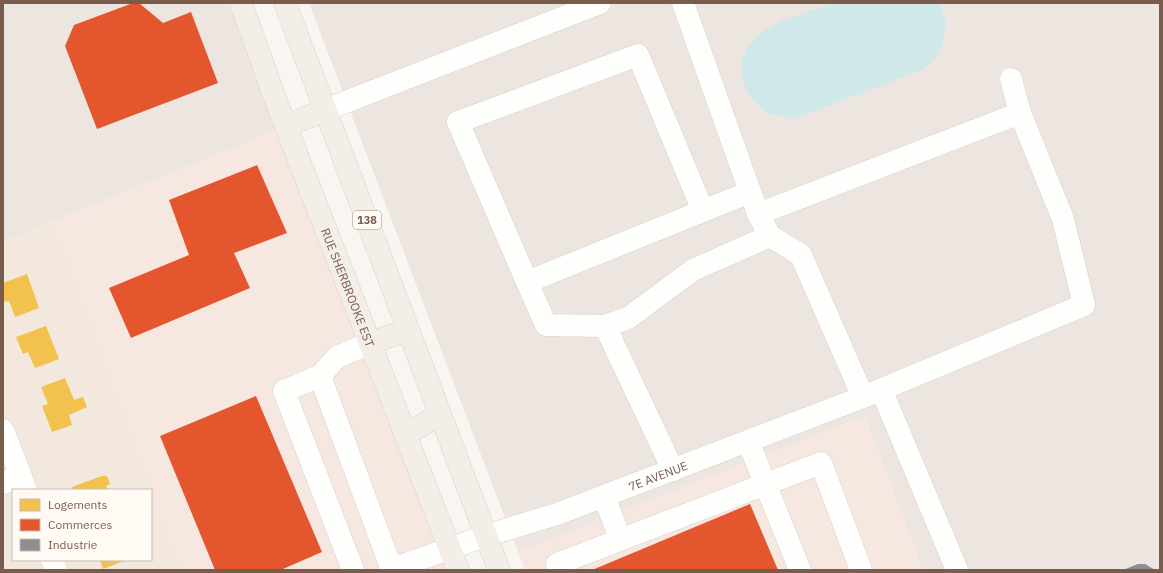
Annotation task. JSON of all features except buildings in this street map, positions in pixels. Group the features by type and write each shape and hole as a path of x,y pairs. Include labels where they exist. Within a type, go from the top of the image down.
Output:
{"main road":[{"name":"RUE SHERBROOKE EST","path":"241,3 286,126 458,570"},
{"name":"138","path":"285,3 499,570"},
{"path":"286,126 325,110"},
{"path":"370,343 408,330"},
{"path":"406,434 440,415"}],"street":[{"path":"325,110 600,3"},
{"path":"683,3 758,214 770,236 801,255 872,393 957,570"},
{"path":"703,211 638,55 458,122 546,325 605,326 628,318 693,270 770,236"},
{"path":"758,214 1020,113 1011,79"},
{"name":"7E AVENUE","path":"391,570 485,536 557,514 673,470 872,393 1084,305 1063,219 1020,113"},
{"path":"527,282 750,192"},
{"path":"605,326 673,470"},
{"path":"353,570 284,391 320,376 338,357 370,343"},
{"path":"320,376 391,570"},
{"path":"3,430 16,483"},
{"path":"748,441 800,570"},
{"path":"559,570 557,564 821,463 861,570"},
{"path":"604,496 620,539"}],"shaded area":[{"path":"3,3 241,3 286,126 3,242"},
{"path":"309,3 1160,3 1160,570 923,570 865,416 518,552"},
{"path":"286,126 450,570 183,570 55,221"},
{"path":"55,221 183,570 3,570 3,242"},
{"path":"865,416 923,570 525,570 518,552"}],"water":[{"path":"834,3 938,3 944,14 945,21 941,48 934,60 923,69 800,117 779,116 767,112 752,99 747,90 742,71 742,61 745,52 750,44 767,29 789,18"}]}
